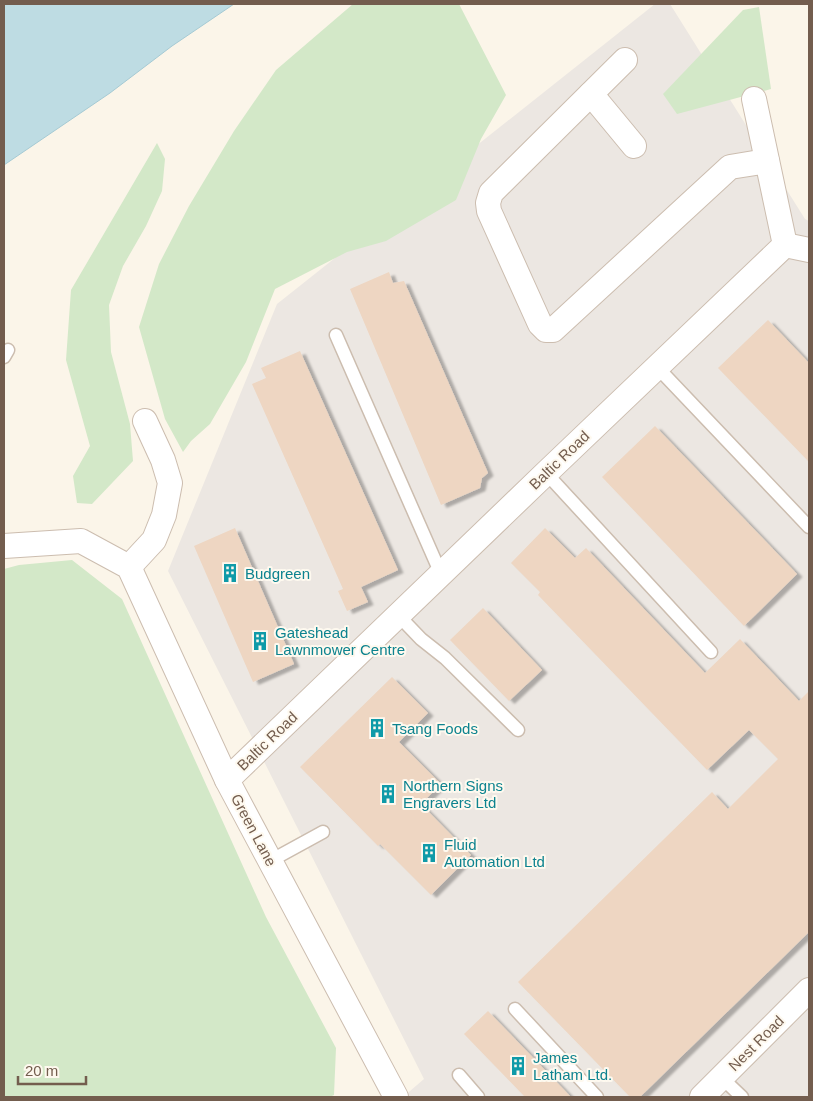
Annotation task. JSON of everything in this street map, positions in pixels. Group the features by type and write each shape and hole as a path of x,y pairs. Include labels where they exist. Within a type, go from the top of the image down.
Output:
{"street":[{"path":"625,60 491,194 488,202 489,211 540,324 546,330 553,330 730,166 767,161"},
{"path":"591,94 634,146"},
{"path":"754,100 784,245 809,250"},
{"name":"Baltic Road","path":"227,780 784,245"},
{"path":"4,546 81,541 129,567 154,540 164,515 170,483 163,460 145,420"},
{"name":"Green Lane","path":"129,567 227,780 396,1097"},
{"name":"Nest Road","path":"702,1097 809,990"}],"lane":[{"path":"336,335 441,574"},
{"path":"657,367 809,527"},
{"path":"546,473 711,652"},
{"path":"398,615 518,730"},
{"path":"270,861 324,832"},
{"path":"515,1009 596,1097"},
{"path":"459,1075 478,1097"},
{"path":"722,1078 742,1097"}],"shaded area":[{"path":"655,4 670,4 805,219 809,221 809,1097 403,1097 424,1079 168,571 277,304"}],"green space":[{"path":"353,4 459,4 506,95 481,139 456,200 386,241 347,252 275,289 246,362 210,424 191,441 183,452 165,419 139,327 159,264 189,206 234,131 276,70"},
{"path":"759,7 771,89 677,114 663,94 743,10"},
{"path":"157,143 165,159 162,191 146,226 123,266 109,305 111,352 130,424 133,461 92,504 77,503 73,476 90,446 66,360 71,290"},
{"path":"72,560 122,599 266,917 336,1048 334,1095 330,1097 4,1097 4,569 19,565"}],"water":[{"path":"4,4 234,4 172,46 110,93 4,165"}],"building":[{"path":"389,272 393,283 404,281 488,473 482,478 480,488 441,505 350,289"},
{"path":"768,320 809,363 809,462 718,368"},
{"path":"300,351 398,570 361,587 368,602 347,611 338,591 343,589 252,384 266,378 261,368"},
{"path":"655,426 797,574 744,626 602,477"},
{"path":"235,528 294,664 253,682 194,546"},
{"path":"545,528 575,558 586,548 705,673 740,639 799,701 809,691 809,932 640,1097 630,1097 518,982 712,792 728,809 778,759 749,730 707,770 538,595 540,592 511,563"},
{"path":"483,608 542,670 509,701 450,640"},
{"path":"392,677 428,713 399,742 441,784 421,804 471,855 431,895 380,844 378,846 300,767"},
{"name":"James Latham Ltd.","path":"488,1011 571,1097 525,1097 464,1034"}],"place":[{"name":"Budgreen","path":"230,573"},
{"name":"Gateshead Lawnmower Centre","path":"260,641"},
{"name":"Tsang Foods","path":"377,728"},
{"name":"Northern Signs Engravers Ltd","path":"388,794"},
{"name":"Fluid Automation Ltd","path":"429,853"},
{"name":"James Latham Ltd.","path":"518,1066"}]}
